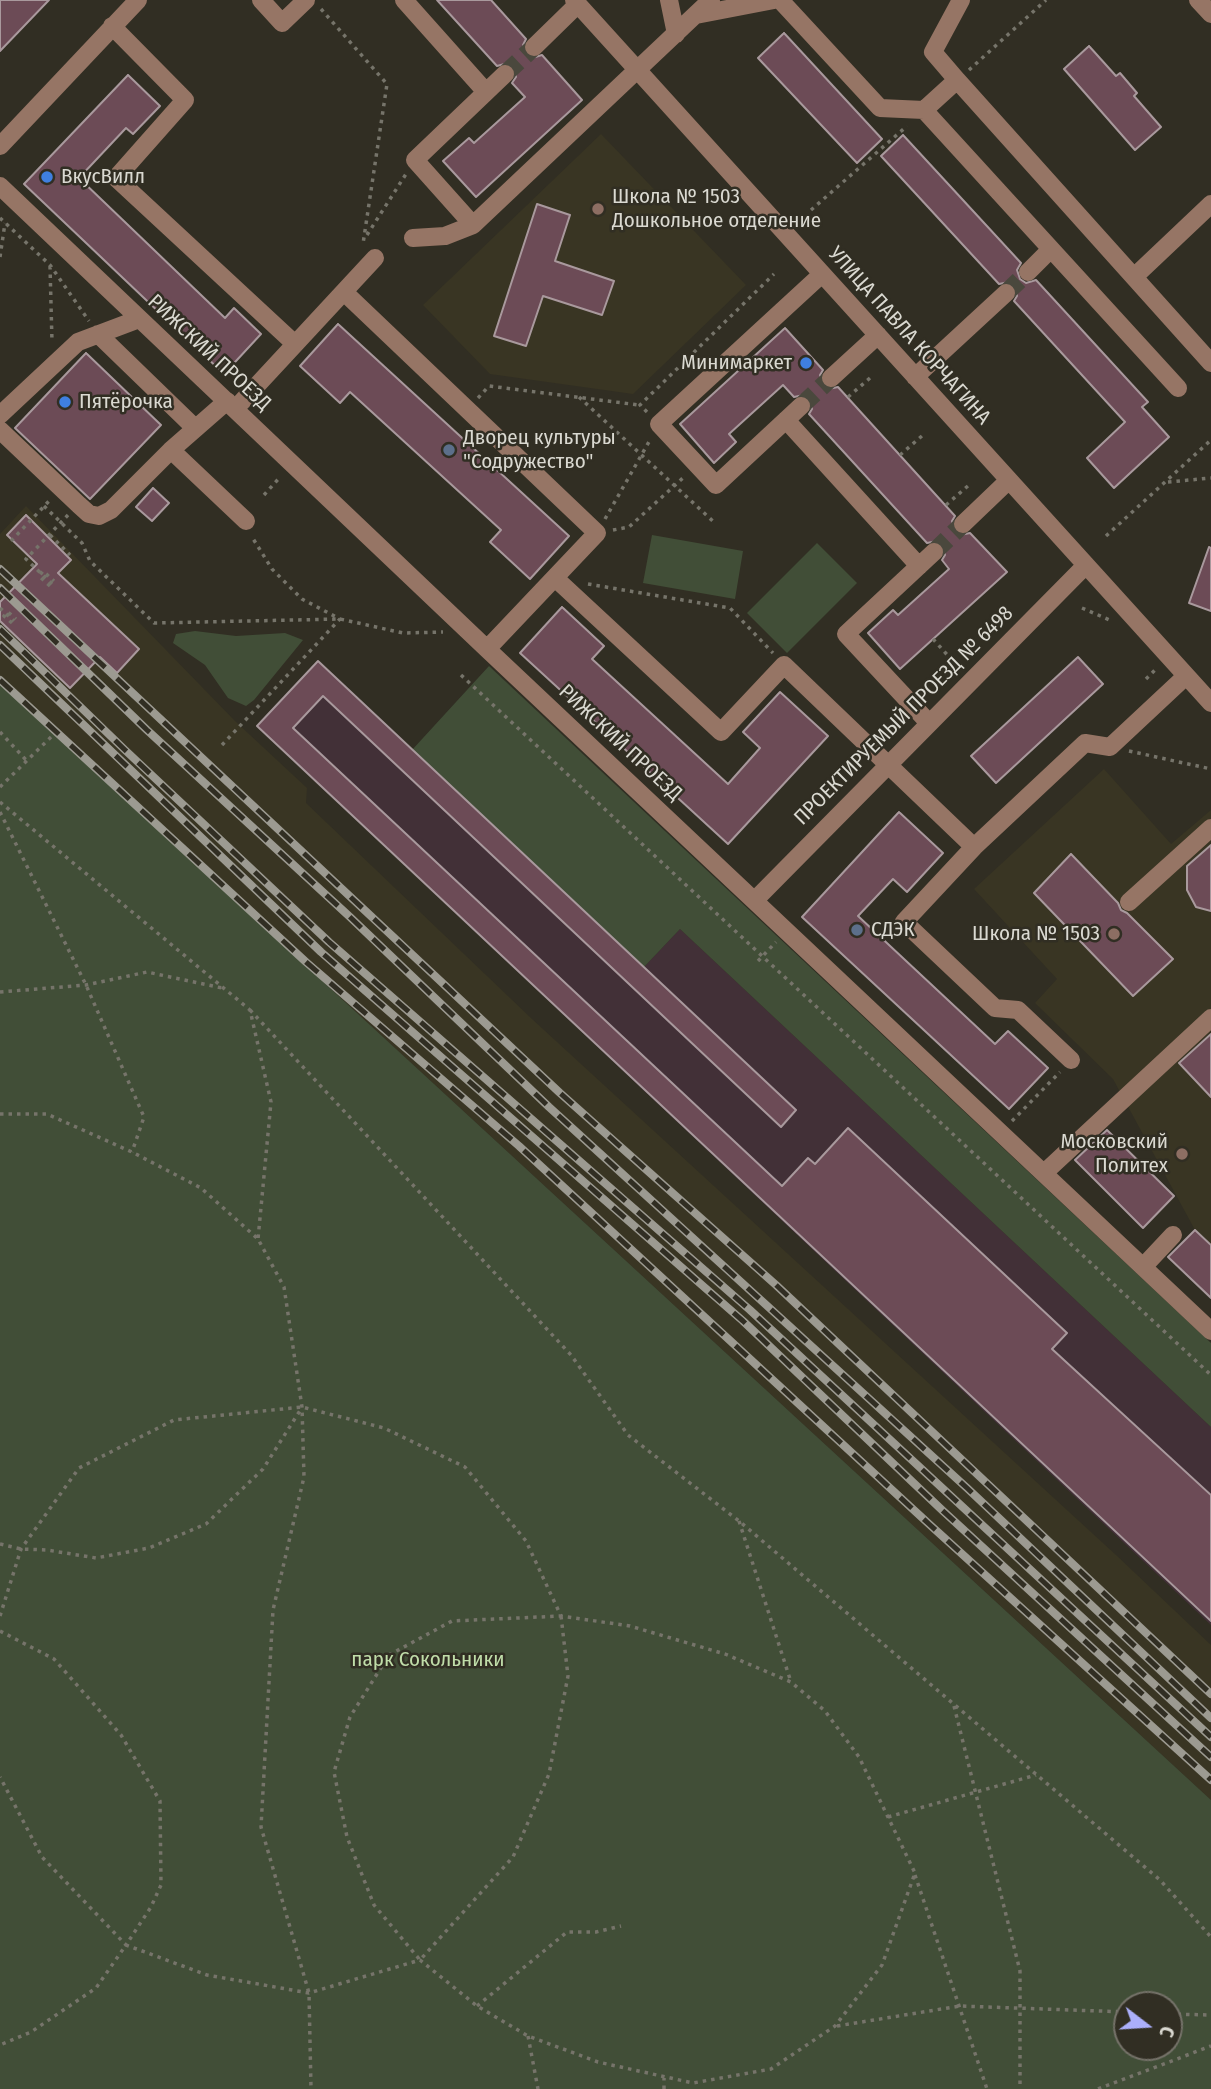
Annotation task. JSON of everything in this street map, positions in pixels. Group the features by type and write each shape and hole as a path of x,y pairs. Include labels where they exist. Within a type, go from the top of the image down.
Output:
{"street":[{"path":"261,0 282,23 313,5"},
{"path":"404,0 486,92"},
{"path":"669,0 676,34"},
{"path":"413,238 445,236 473,225 711,0"},
{"path":"696,15 774,0"},
{"path":"780,0 880,108 924,110 957,80"},
{"path":"961,0 933,52 1211,363"},
{"path":"1199,0 1211,14"},
{"path":"534,47 576,2"},
{"name":"УЛИЦА ПАВЛА КОРЧАГИНА","path":"576,2 1211,703"},
{"path":"0,146 112,26 126,4"},
{"path":"112,26 185,100 116,178 295,344"},
{"path":"473,225 415,160 505,74"},
{"path":"924,110 1178,388"},
{"name":"РИЖСКИЙ ПРОЕЗД","path":"0,186 1211,1331"},
{"path":"1134,276 1211,204"},
{"path":"1028,272 1051,249"},
{"path":"0,430 89,514 99,516 111,510 195,428 231,405 295,344 344,292 368,253"},
{"path":"802,406 716,485 659,424 822,274"},
{"path":"344,292 597,533 487,649"},
{"path":"915,377 1006,293"},
{"path":"0,415 78,342 139,319"},
{"path":"98,334 195,428"},
{"path":"831,378 878,335"},
{"path":"786,420 919,566"},
{"path":"171,450 246,521"},
{"path":"963,524 1009,480"},
{"path":"929,723 846,634 934,552"},
{"name":"ПРОЕКТИРУЕМЫЙ ПРОЕЗД № 6498","path":"755,900 1086,565"},
{"path":"555,578 721,732 784,665 974,847"},
{"path":"1071,1060 1018,1010 995,1008 904,922 974,847 1085,743 1110,747 1186,676"},
{"path":"1129,902 1211,828"},
{"path":"1044,1174 1211,1018"},
{"path":"1143,1267 1173,1235"}],"path":[{"path":"1037,0 1041,5"},
{"path":"957,80 1046,0"},
{"path":"313,5 387,84 365,238 368,253"},
{"path":"811,211 924,110"},
{"path":"365,238 415,160"},
{"path":"0,218 50,265 98,334"},
{"path":"0,257 5,223"},
{"path":"39,376 52,342 50,265"},
{"path":"640,405 774,274"},
{"path":"848,397 870,378"},
{"path":"468,410 489,386 640,405 659,424 597,533"},
{"path":"579,397 716,524"},
{"path":"900,455 923,435"},
{"path":"1106,536 1211,440"},
{"path":"597,533 629,527 697,465"},
{"path":"1166,482 1211,478"},
{"path":"946,506 969,485"},
{"path":"11,541 62,488"},
{"path":"44,506 82,543 90,561 154,623 340,619 403,632 448,631"},
{"path":"246,521 256,546 272,569 302,599 340,619"},
{"path":"52,584 43,571 41,573 26,559 61,523"},
{"path":"50,535 70,555"},
{"path":"555,578 730,608 784,665"},
{"path":"0,608 14,621"},
{"path":"1082,608 1113,622"},
{"path":"222,745 340,619"},
{"path":"933,639 950,658"},
{"path":"1146,679 1156,669 1148,660"},
{"path":"461,675 1211,1375"},
{"path":"0,732 27,761"},
{"path":"0,787 51,737"},
{"path":"1110,747 1211,769"},
{"path":"0,802 250,1010 572,1355 628,1435 739,1521 1160,1880 1211,1937"},
{"path":"0,812 86,985 144,1117 132,1152"},
{"path":"758,961 779,938"},
{"path":"0,992 86,985 147,972 224,988"},
{"path":"250,1010 271,1102 258,1239"},
{"path":"1010,1123 1071,1060"},
{"path":"0,1114 47,1114 132,1152 201,1188 258,1239 284,1286 302,1407 304,1477 273,1609 261,1827 309,1993 311,2089"},
{"path":"0,1544 96,1558 149,1548 206,1524 263,1469 302,1407"},
{"path":"0,1616 21,1549 79,1468 174,1420 302,1407 384,1428 465,1467 526,1541 561,1616 568,1676 549,1774 513,1857 420,1960 309,1993 207,1975 126,1945 42,1857 0,1777"},
{"path":"739,1521 791,1682"},
{"path":"915,1873 882,1965 835,2026 771,2069 693,2083 664,2078 598,2062 527,2036 477,2006 420,1960 374,1905 347,1837 334,1772 350,1717 389,1655 452,1621 561,1616 630,1626 725,1654 791,1682 824,1711 859,1758 915,1873 987,2089"},
{"path":"0,1631 54,1660 121,1735 160,1801 161,1885 152,1908 96,1989 31,2032 0,2045"},
{"path":"953,1704 1020,1971 1020,2089"},
{"path":"888,1817 1036,1775"},
{"path":"477,2006 567,1932 596,1932 621,1926"},
{"path":"835,2026 960,2006 1113,2011"},
{"path":"1183,2014 1211,2015"},
{"path":"527,2036 538,2089"},
{"path":"1098,2089 1211,2046"},
{"path":"664,2078 664,2089"}],"shaded area":[{"name":"Школа № 1503 Дошкольное отделение","path":"601,134 746,285 633,394 490,374 423,305"},
{"path":"26,506 235,721 307,788 306,803 532,1019 1211,1645 1211,1800 0,684 0,534"},
{"path":"318,661 644,967 680,929 1211,1427 1211,1625 257,726"},
{"name":"Школа № 1503","path":"1104,769 1171,844 1211,810 1211,1245 1195,1230 1113,1079 1035,1003 1057,979 974,889"}],"green space":[{"path":"652,535 743,551 735,599 643,583"},
{"path":"817,543 857,583 787,653 747,613"},
{"path":"195,631 236,636 285,633 303,640 254,700 246,706 228,698 205,665 173,643 176,634"},
{"path":"489,666 1211,1343 1211,1427 680,929 644,967 412,750"},
{"name":"парк Сокольники","path":"0,684 1211,1800 1211,2089 0,2089"}],"building":[{"path":"0,0 49,0 0,51"},
{"path":"437,0 491,0 526,39 523,45 525,54 532,58 542,55 582,100 476,197 443,161 469,138 474,143 525,97 512,83 516,77 514,67 508,63 497,66"},
{"path":"784,33 882,139 857,163 758,58"},
{"path":"1089,46 1116,76 1120,73 1137,93 1134,96 1161,127 1135,150 1064,69"},
{"path":"128,75 160,106 133,134 126,128 79,178 225,318 234,308 261,334 224,374 24,184"},
{"path":"903,135 1021,263 1017,270 1020,279 1026,283 1036,280 1148,402 1142,407 1169,437 1114,488 1087,458 1125,422 1014,301 1017,296 1015,286 1009,282 999,284 881,156"},
{"path":"537,204 570,215 555,261 614,281 602,315 543,296 526,346 494,336"},
{"path":"338,324 569,536 530,579 490,542 501,530 350,392 340,403 300,366"},
{"path":"785,328 823,370 820,375 822,385 828,389 838,387 955,516 952,521 954,531 960,535 970,533 1007,572 900,669 868,633 893,610 898,615 949,569 942,560 945,555 943,545 937,541 927,543 809,414 812,409 810,399 804,395 794,397 783,385 729,434 736,442 714,463 680,424"},
{"path":"86,353 161,425 90,499 15,428"},
{"path":"153,488 169,503 152,521 136,507"},
{"path":"26,515 71,560 58,573 139,649 117,673 100,657 70,688 0,621 0,602 37,564 7,535"},
{"path":"1209,547 1211,548 1211,611 1189,603"},
{"path":"562,607 604,646 592,659 728,784 760,748 743,732 780,692 828,736 728,844 520,653"},
{"path":"1078,657 1103,684 996,783 971,756"},
{"path":"318,661 796,1110 781,1127 323,696 293,728 782,1186 808,1158 815,1164 848,1128 1067,1333 1052,1349 1211,1495 1211,1621 257,726"},
{"path":"899,812 943,853 907,892 893,879 858,916 995,1044 1008,1031 1048,1068 1009,1109 802,917"},
{"path":"1211,845 1211,911 1196,907 1187,890 1187,866"},
{"path":"1071,854 1118,903 1121,910 1173,959 1133,996 1034,893"},
{"path":"1211,1034 1211,1097 1179,1063"},
{"path":"1107,1130 1174,1196 1143,1228 1075,1160"},
{"path":"1195,1230 1211,1245 1211,1298 1168,1257"}],"tunnel":[{"path":"505,74 534,47"},
{"path":"1006,293 1028,272"},
{"path":"801,406 831,378"},
{"path":"934,552 963,524"}],"railway":[{"path":"0,569 560,1093 776,1285 1211,1694"},
{"path":"0,588 147,730 350,917 549,1107 967,1488 1211,1718"},
{"path":"0,629 329,942 750,1310 1211,1737"},
{"path":"0,645 321,952 743,1321 942,1510 1211,1757"},
{"path":"0,680 306,962 519,1146 1211,1780"}],"place":[{"name":"ВкусВилл","path":"47,177"},
{"name":"Школа № 1503 Дошкольное отделение","path":"598,209"},
{"name":"Минимаркет","path":"806,363"},
{"name":"Пятёрочка","path":"65,402"},
{"name":"Дворец культуры \"Содружество\"","path":"449,450"},
{"name":"СДЭК","path":"857,930"},
{"name":"Школа № 1503","path":"1114,934"},
{"name":"Московский Политех","path":"1182,1154"}]}
